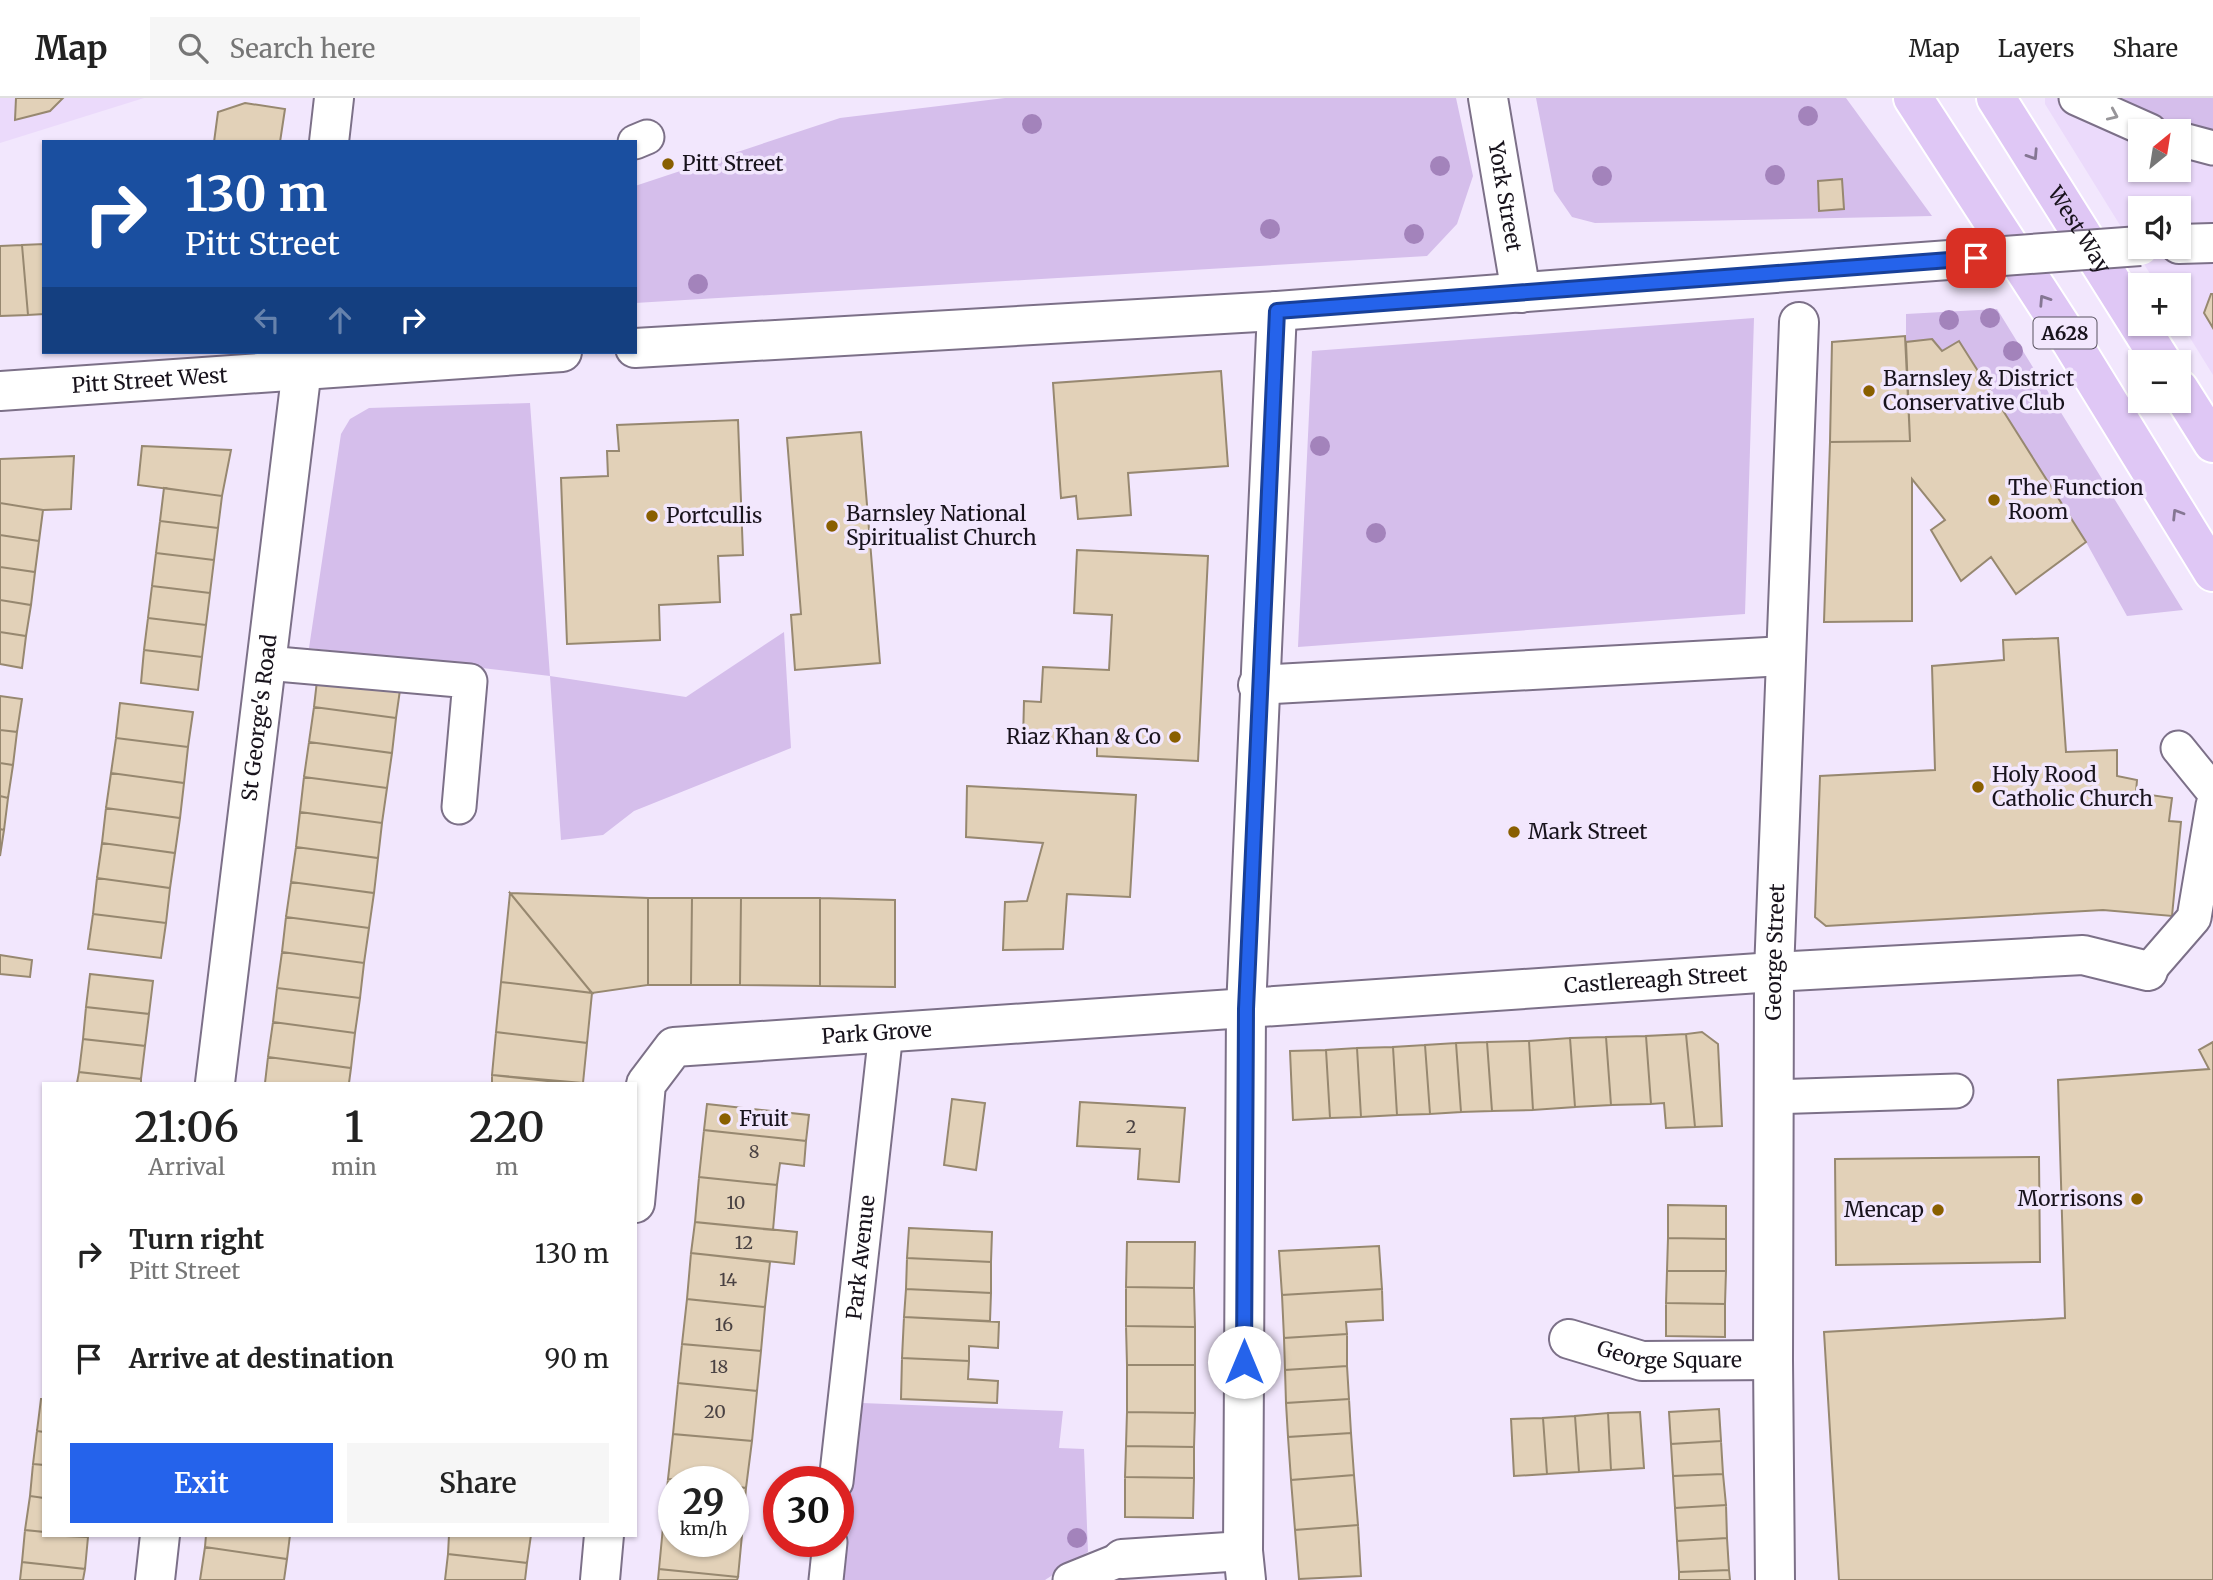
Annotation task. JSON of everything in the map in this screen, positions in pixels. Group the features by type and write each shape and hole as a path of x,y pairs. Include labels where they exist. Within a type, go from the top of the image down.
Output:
{"highway":[{"name":"A628","path":"1913,98 2072,343 2213,572"},
{"name":"West Way","path":"1996,98 2154,350"},
{"path":"2191,407 2213,443"}],"street":[{"path":"329,140 334,98"},
{"name":"York Street","path":"1488,98 1521,293"},
{"path":"2191,244 2213,243"},
{"path":"637,348 1277,311 2128,247"},
{"path":"1122,1559 1244,1566 1246,1009 1258,685 1277,311"},
{"name":"George Street","path":"1775,1580 1772,1097 1774,972 1799,322"},
{"path":"302,361 488,354"},
{"name":"Pitt Street West","path":"0,391 302,361"},
{"name":"St George's Road","path":"215,1082 302,361"},
{"path":"1258,685 1785,656"},
{"name":"Castlereagh Street","path":"1246,1009 1774,972 2083,955 2148,971"},
{"name":"Park Grove","path":"637,1181 646,1084 674,1047 1246,1009"},
{"name":"George Square","path":"1569,1339 1642,1361 1773,1360"},
{"path":"155,1580 160,1537"},
{"path":"600,1580 604,1537"}],"lane":[{"path":"2076,98 2128,121"},
{"path":"2191,142 2213,148"},
{"path":"266,663 470,681 459,807"},
{"path":"2178,748 2213,791"},
{"path":"2148,971 2194,918 2213,805"},
{"name":"Park Avenue","path":"838,1466 886,1032"},
{"path":"1772,1097 1956,1091"},
{"path":"826,1580 828,1557"},
{"path":"1070,1580 1122,1559"}],"shaded area":[{"path":"0,98 144,98 0,143"},
{"path":"1005,98 1456,98 1473,176 1457,224 1427,256 637,303 637,185 840,118"},
{"path":"1536,98 1846,98 1932,216 1595,223 1572,217 1554,191"},
{"path":"2045,98 2213,98 2213,375 2189,336 2191,336 2191,273 2150,273 2141,259 2191,259 2191,196 2128,196 2128,238 2045,104"},
{"path":"2120,98 2213,98 2213,133 2191,127 2191,119 2164,119"},
{"path":"1997,309 2183,610 2127,616 2086,542 1959,341 1942,351 1931,339 1906,342 1906,314"},
{"path":"1754,318 1745,614 1298,647 1312,351"},
{"path":"530,403 550,676 309,648 341,434 350,419 369,408"},
{"path":"784,632 791,748 634,811 603,835 561,840 550,676 686,697"},
{"path":"862,1403 1063,1411 1059,1448 1084,1449 1088,1552 1045,1580 833,1580 842,1557 854,1557 854,1466"}],"building":[{"path":"16,98 63,98 50,111 15,120"},
{"path":"245,103 285,109 280,140 214,140 218,112"},
{"path":"1842,179 1844,209 1819,211 1818,181"},
{"path":"42,244 42,314 28,315 22,245"},
{"path":"22,245 28,315 0,316 0,246"},
{"path":"2213,294 2213,328 2204,313"},
{"name":"Barnsley & District Conservative Club","path":"1905,336 1910,441 1830,442 1832,342"},
{"name":"The Function Room","path":"1932,339 1942,351 1959,341 2086,542 2016,594 1991,557 1961,581 1931,530 1945,520 1912,479 1912,621 1824,622 1830,442 1910,441 1906,342"},
{"path":"1221,371 1228,466 1128,473 1131,515 1078,519 1076,496 1061,498 1053,383"},
{"name":"Portcullis","path":"738,420 743,555 718,556 720,602 659,605 660,640 567,644 561,478 608,476 607,451 619,451 617,425"},
{"name":"Barnsley National Spiritualist Church","path":"861,432 880,663 795,670 791,615 801,614 787,438"},
{"path":"142,446 231,450 222,496 138,485"},
{"path":"74,456 71,509 43,510 0,503 0,459"},
{"path":"164,488 222,496 218,528 160,521"},
{"path":"0,503 43,510 39,541 0,535"},
{"path":"160,521 218,528 214,560 156,553"},
{"path":"0,535 39,541 35,572 0,567"},
{"path":"1077,550 1208,556 1198,761 1097,756 1097,745 1023,741 1024,701 1041,702 1043,667 1109,670 1112,615 1074,613"},
{"path":"156,553 214,560 210,593 152,586"},
{"path":"0,567 35,572 31,605 0,600"},
{"path":"152,586 210,593 206,625 148,618"},
{"path":"0,600 31,605 26,636 0,632"},
{"path":"148,618 206,625 202,657 144,650"},
{"path":"0,632 26,636 22,668 0,664"},
{"name":"Holy Rood Catholic Church","path":"2058,638 2066,752 2117,750 2117,776 2137,780 2136,793 2172,798 2169,821 2181,822 2172,916 2103,910 1826,926 1815,917 1820,776 1935,770 1932,666 2004,660 2003,640"},
{"path":"144,650 202,657 198,690 141,683"},
{"path":"318,672 401,683 396,718 314,707"},
{"path":"0,696 22,699 17,732 0,730"},
{"path":"120,703 193,712 188,747 116,738"},
{"path":"314,707 396,718 392,753 309,742"},
{"path":"0,730 17,732 13,765 0,763"},
{"path":"116,738 188,747 184,783 111,773"},
{"path":"309,742 392,753 387,788 304,777"},
{"path":"0,763 13,765 8,798 0,796"},
{"path":"111,773 184,783 180,818 106,808"},
{"path":"304,777 387,788 382,823 300,812"},
{"path":"967,786 1136,795 1130,897 1067,894 1063,949 1003,950 1005,902 1027,901 1043,843 966,837"},
{"path":"0,796 8,798 4,830 0,829"},
{"path":"106,808 180,818 175,853 102,843"},
{"path":"300,812 382,823 378,858 296,847"},
{"path":"0,829 4,830 0,856"},
{"path":"102,843 175,853 170,888 97,878"},
{"path":"296,847 378,858 374,893 291,882"},
{"path":"97,878 170,888 166,923 93,914"},
{"path":"291,882 374,893 369,928 286,917"},
{"path":"510,893 648,898 648,985 592,993"},
{"path":"510,893 592,993 501,982"},
{"path":"648,898 692,898 691,985 648,985"},
{"path":"692,898 741,898 740,985 691,985"},
{"path":"741,898 820,898 820,986 740,985"},
{"path":"820,898 895,900 895,987 820,986"},
{"path":"93,914 166,923 161,958 88,949"},
{"path":"286,917 369,928 364,963 282,952"},
{"path":"282,952 364,963 360,998 277,988"},
{"path":"0,955 32,960 30,977 0,974"},
{"path":"90,974 153,981 149,1014 86,1007"},
{"path":"501,982 592,993 587,1043 496,1032"},
{"path":"277,988 360,998 355,1033 273,1022"},
{"path":"86,1007 149,1014 145,1046 83,1039"},
{"path":"273,1022 355,1033 351,1068 268,1057"},
{"path":"496,1032 587,1043 583,1082 492,1075"},
{"path":"1702,1032 1718,1044 1722,1126 1695,1127 1686,1034"},
{"path":"1686,1034 1695,1127 1666,1128 1664,1103 1651,1104 1646,1036"},
{"path":"1646,1036 1651,1104 1611,1105 1606,1037"},
{"path":"1606,1037 1611,1105 1575,1107 1570,1038"},
{"path":"1570,1038 1575,1107 1533,1110 1529,1041"},
{"path":"83,1039 145,1046 141,1079 79,1072"},
{"path":"1529,1041 1533,1110 1492,1111 1487,1042"},
{"path":"1487,1042 1492,1111 1461,1112 1456,1043"},
{"name":"Morrisons","path":"2213,1042 2213,1580 1839,1580 1824,1332 2065,1318 2058,1080 2209,1069 2199,1050"},
{"path":"1456,1043 1461,1112 1430,1114 1425,1045"},
{"path":"1425,1045 1430,1114 1397,1115 1393,1047"},
{"path":"1393,1047 1397,1115 1361,1117 1357,1048"},
{"path":"1357,1048 1361,1117 1330,1118 1326,1050"},
{"path":"1326,1050 1330,1118 1293,1120 1290,1051"},
{"path":"268,1057 351,1068 349,1082 265,1082"},
{"path":"79,1072 141,1079 141,1082 77,1082"},
{"path":"492,1075 557,1082 492,1082"},
{"path":"952,1099 985,1103 976,1170 944,1165"},
{"path":"1080,1102 1185,1108 1179,1182 1138,1179 1140,1149 1077,1146"},
{"path":"707,1104 809,1115 806,1141 704,1130"},
{"path":"704,1130 806,1141 804,1166 780,1163 777,1185 699,1177"},
{"name":"Mencap","path":"2039,1157 2040,1262 1836,1265 1835,1159"},
{"path":"699,1177 777,1185 773,1230 695,1222"},
{"path":"1668,1205 1726,1206 1726,1239 1668,1238"},
{"path":"695,1222 797,1232 794,1264 691,1253"},
{"path":"909,1228 992,1232 991,1262 907,1258"},
{"path":"1668,1238 1726,1239 1726,1271 1667,1271"},
{"path":"1127,1242 1195,1242 1194,1288 1126,1287"},
{"path":"1379,1246 1382,1289 1282,1295 1279,1251"},
{"path":"691,1253 770,1262 765,1307 687,1299"},
{"path":"907,1258 991,1262 991,1293 906,1289"},
{"path":"1667,1271 1726,1271 1725,1304 1666,1303"},
{"path":"1126,1287 1194,1288 1195,1327 1126,1326"},
{"path":"906,1289 991,1293 990,1321 904,1317"},
{"path":"1382,1289 1383,1320 1346,1322 1347,1334 1284,1338 1282,1295"},
{"path":"687,1299 765,1307 761,1351 682,1344"},
{"path":"1666,1303 1725,1304 1725,1337 1666,1336"},
{"path":"904,1317 999,1322 998,1348 969,1346 969,1361 902,1358"},
{"path":"1126,1326 1195,1327 1195,1365 1127,1365"},
{"path":"1347,1334 1347,1366 1285,1370 1284,1338"},
{"path":"682,1344 761,1351 757,1391 678,1383"},
{"path":"902,1358 969,1361 968,1379 998,1381 997,1403 901,1399"},
{"path":"1127,1365 1195,1365 1195,1413 1127,1412"},
{"path":"1347,1366 1349,1399 1286,1403 1285,1370"},
{"path":"678,1383 757,1391 752,1441 673,1434"},
{"path":"41,1399 42,1399 42,1432 37,1431"},
{"path":"1349,1399 1351,1433 1288,1437 1286,1403"},
{"path":"1719,1409 1721,1441 1671,1444 1669,1412"},
{"path":"1127,1412 1195,1413 1194,1447 1126,1446"},
{"path":"1640,1412 1644,1468 1611,1470 1608,1413"},
{"path":"1608,1413 1611,1470 1579,1472 1575,1416"},
{"path":"1575,1416 1579,1472 1547,1474 1543,1418"},
{"path":"1543,1418 1547,1474 1514,1476 1511,1419"},
{"path":"37,1431 42,1432 42,1465 33,1464"},
{"path":"1351,1433 1354,1475 1291,1480 1288,1437"},
{"path":"673,1434 752,1441 749,1466 669,1466"},
{"path":"1721,1441 1723,1474 1673,1476 1671,1444"},
{"path":"1126,1446 1194,1447 1194,1478 1125,1477"},
{"path":"33,1464 42,1465 42,1498 30,1496"},
{"path":"1723,1474 1726,1505 1675,1508 1673,1476"},
{"path":"1354,1475 1358,1525 1295,1530 1291,1480"},
{"path":"1125,1477 1194,1478 1193,1518 1125,1517"},
{"path":"30,1496 42,1498 42,1532 25,1530"},
{"path":"1726,1505 1727,1538 1677,1541 1675,1508"},
{"path":"1358,1525 1361,1576 1299,1579 1295,1530"},
{"path":"25,1530 42,1532 42,1537 88,1537 85,1569 22,1562"},
{"path":"206,1537 290,1537 287,1559 205,1547"},
{"path":"449,1537 531,1537 527,1563 448,1554"},
{"path":"1727,1538 1729,1570 1679,1572 1677,1541"},
{"path":"205,1547 287,1559 284,1580 200,1580"},
{"path":"448,1554 527,1563 525,1580 445,1580"},
{"path":"660,1557 740,1557 738,1577 659,1569"},
{"path":"22,1562 85,1569 83,1580 20,1580"},
{"path":"659,1569 738,1577 737,1580 658,1580"},
{"path":"1729,1570 1730,1580 1679,1580 1679,1572"}],"place":[{"name":"Pitt Street","path":"668,164"},
{"name":"Barnsley & District Conservative Club","path":"1869,391"},
{"name":"The Function Room","path":"1994,500"},
{"name":"Portcullis","path":"652,516"},
{"name":"Barnsley National Spiritualist Church","path":"832,526"},
{"name":"Riaz Khan & Co","path":"1175,737"},
{"name":"Holy Rood Catholic Church","path":"1978,787"},
{"name":"Mark Street","path":"1514,832"},
{"name":"Fruit","path":"725,1119"},
{"name":"Morrisons","path":"2137,1199"},
{"name":"Mencap","path":"1938,1210"}],"route":[{"path":"1244,1362 1246,1009 1258,685 1277,311 1976,258"}]}
